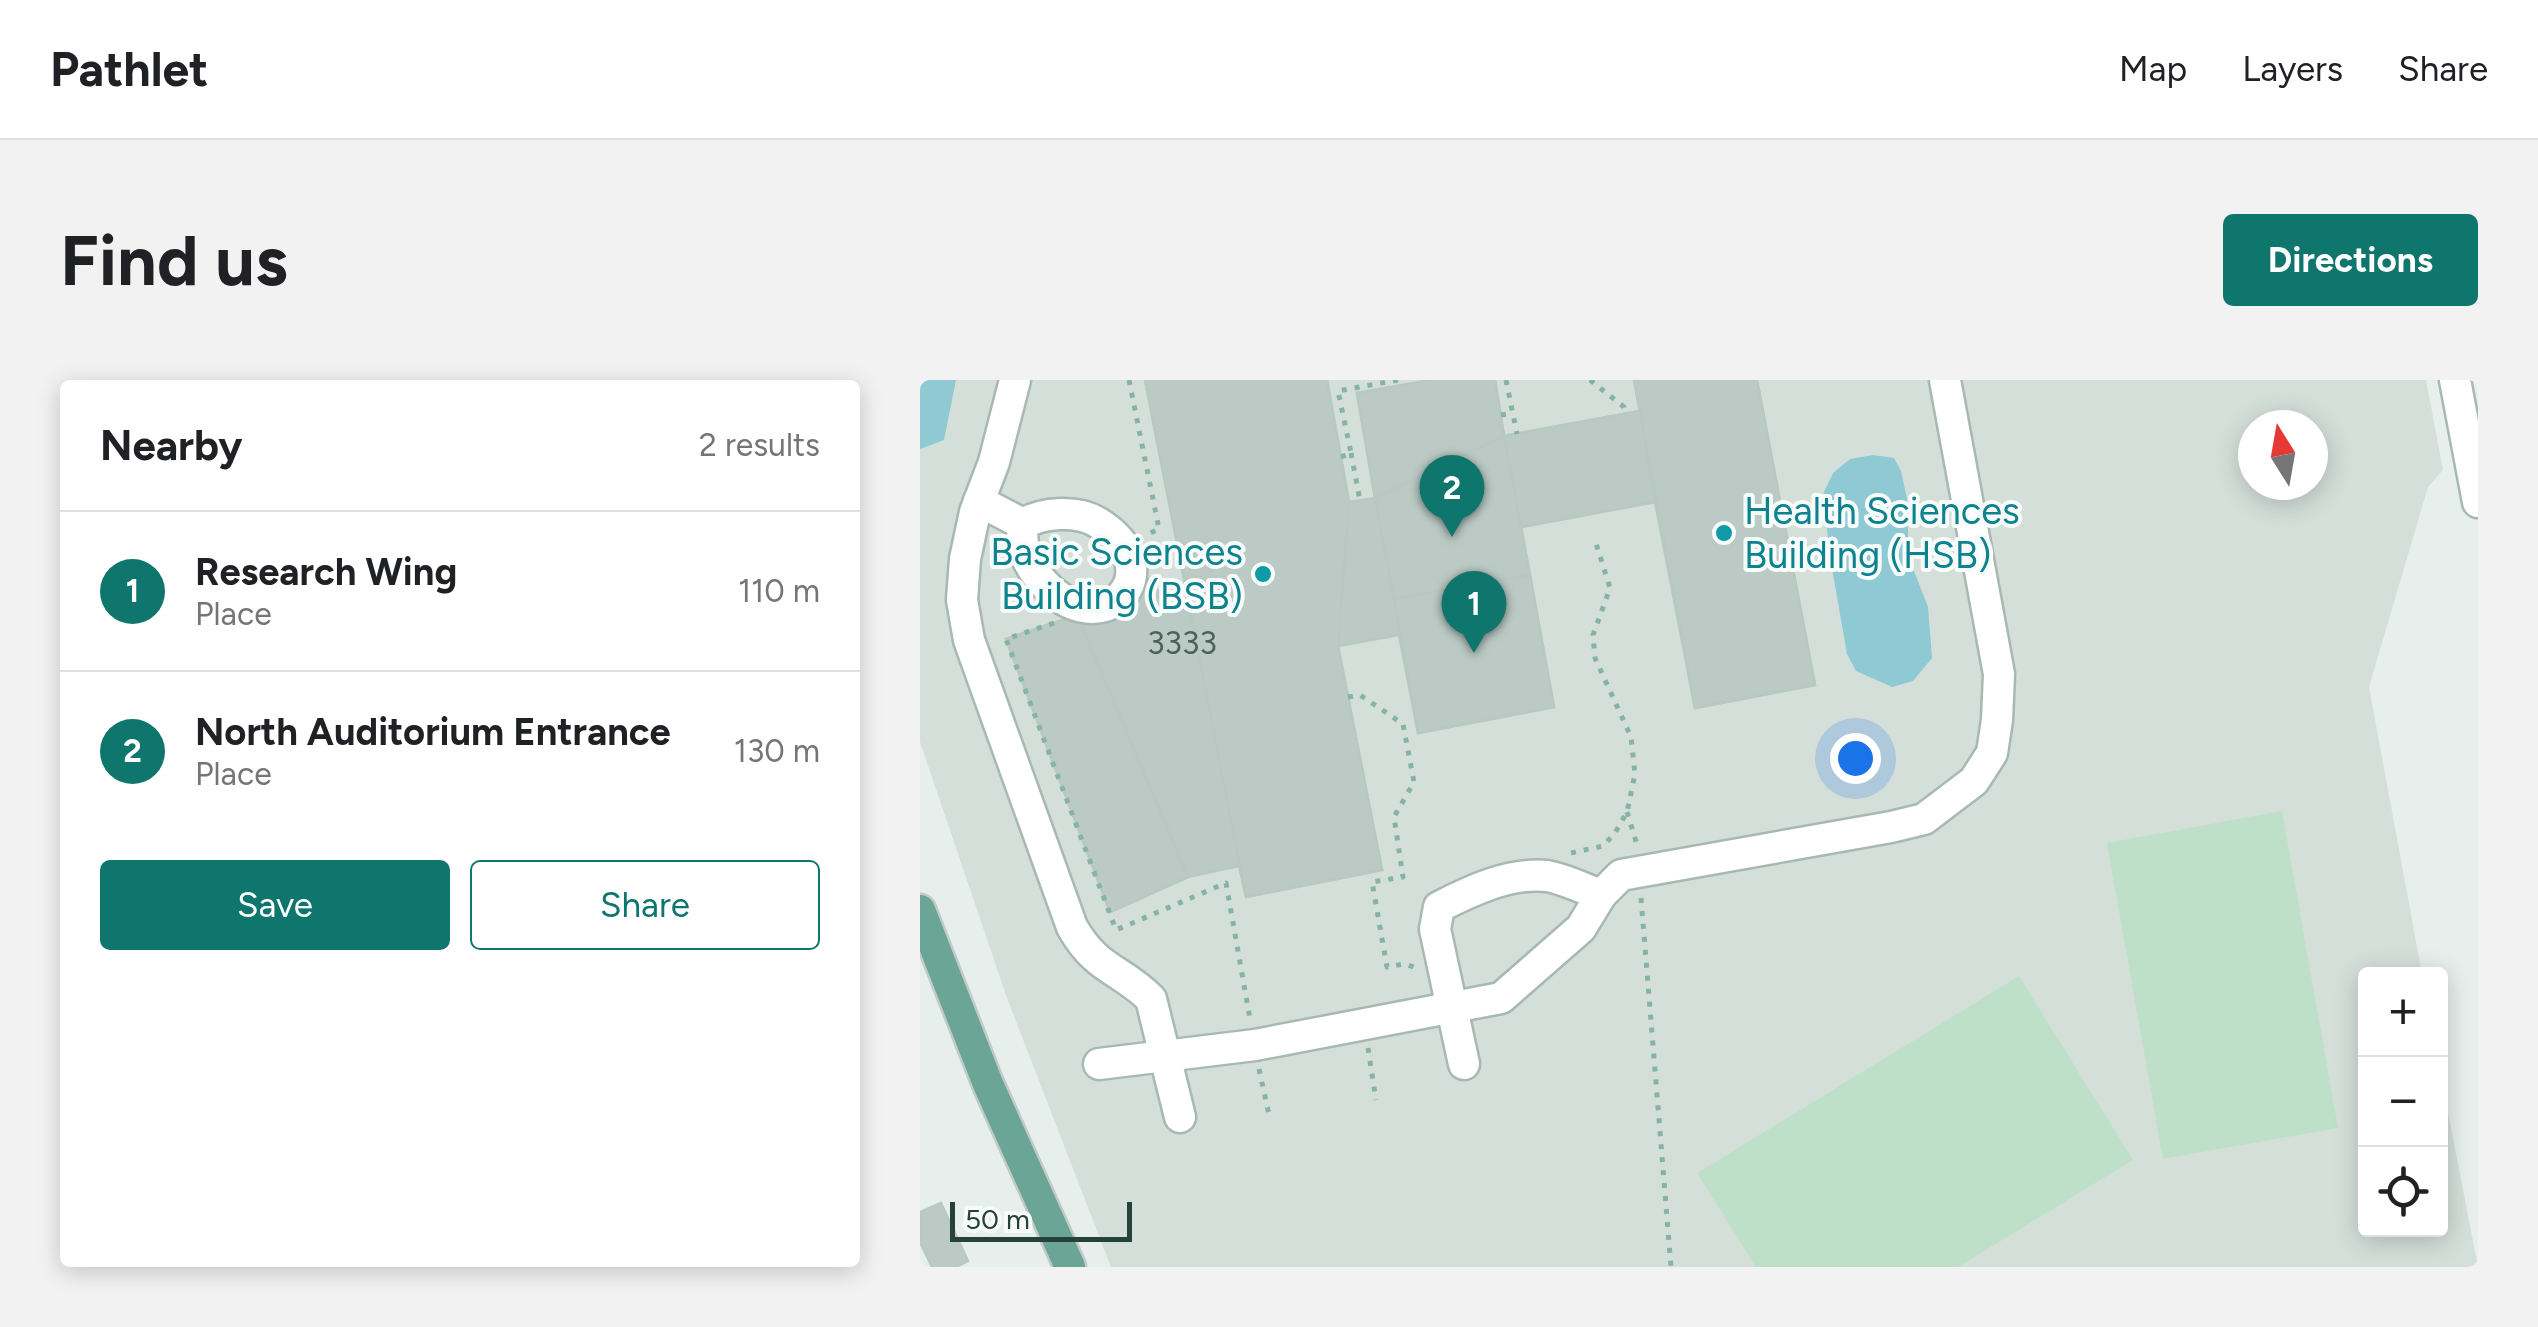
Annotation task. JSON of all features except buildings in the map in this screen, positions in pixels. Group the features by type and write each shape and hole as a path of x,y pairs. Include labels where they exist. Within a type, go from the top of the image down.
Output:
{"main road":[{"path":"920,910 988,1084 1070,1267"}],"street":[{"path":"1015,380 965,559 962,600 976,665 1072,927 1084,948 1106,969 1138,986 1151,999 1180,1117"},
{"path":"1100,1064 1254,1045 1501,998 1581,928 1601,895 1620,875 1891,827 1924,818 1974,782 1992,754 1999,674 1945,380"},
{"path":"2455,380 2478,502"},
{"path":"979,501 1023,524"},
{"path":"1464,1064 1435,929 1439,908 1476,888 1521,878 1547,876 1601,895"}],"path":[{"path":"1130,380 1159,530 1138,538"},
{"path":"1360,501 1338,391 1398,380"},
{"path":"1506,380 1517,434"},
{"path":"1590,380 1624,407 1625,414"},
{"path":"1501,415 1513,413"},
{"path":"1341,456 1351,453"},
{"path":"1571,853 1603,846 1616,833 1627,812 1636,774 1631,737 1595,658 1594,635 1610,588 1594,538"},
{"path":"1059,621 1006,639 1116,930 1226,884 1270,1119"},
{"path":"1348,696 1360,694 1404,724 1414,782 1394,817 1403,876 1372,882 1387,967 1404,964 1417,968 1421,977"},
{"path":"1627,812 1640,854 1671,1267"}],"shaded area":[{"path":"920,380 2426,380 2443,470 2428,487 2369,687 2421,967 2358,967 2358,1237 2448,1237 2448,1112 2478,1267 1111,1267 1007,998 920,742"}],"green space":[{"path":"2282,811 2338,1128 2163,1159 2107,843"},
{"path":"2019,976 2133,1160 1958,1267 1756,1267 1697,1173"}],"water":[{"path":"920,380 956,380 944,440 920,449"},
{"path":"1873,455 1894,458 1901,471 1907,499 1909,558 1928,607 1932,658 1913,681 1892,687 1856,671 1847,654 1829,551 1824,492 1833,473 1850,459"}],"place":[{"name":"Health Sciences Building (HSB)","path":"1724,533"},
{"name":"North Auditorium Entrance","path":"1452,537"},
{"name":"Basic Sciences Building (BSB)","path":"1263,574"},
{"name":"Research Wing","path":"1474,653"}]}
